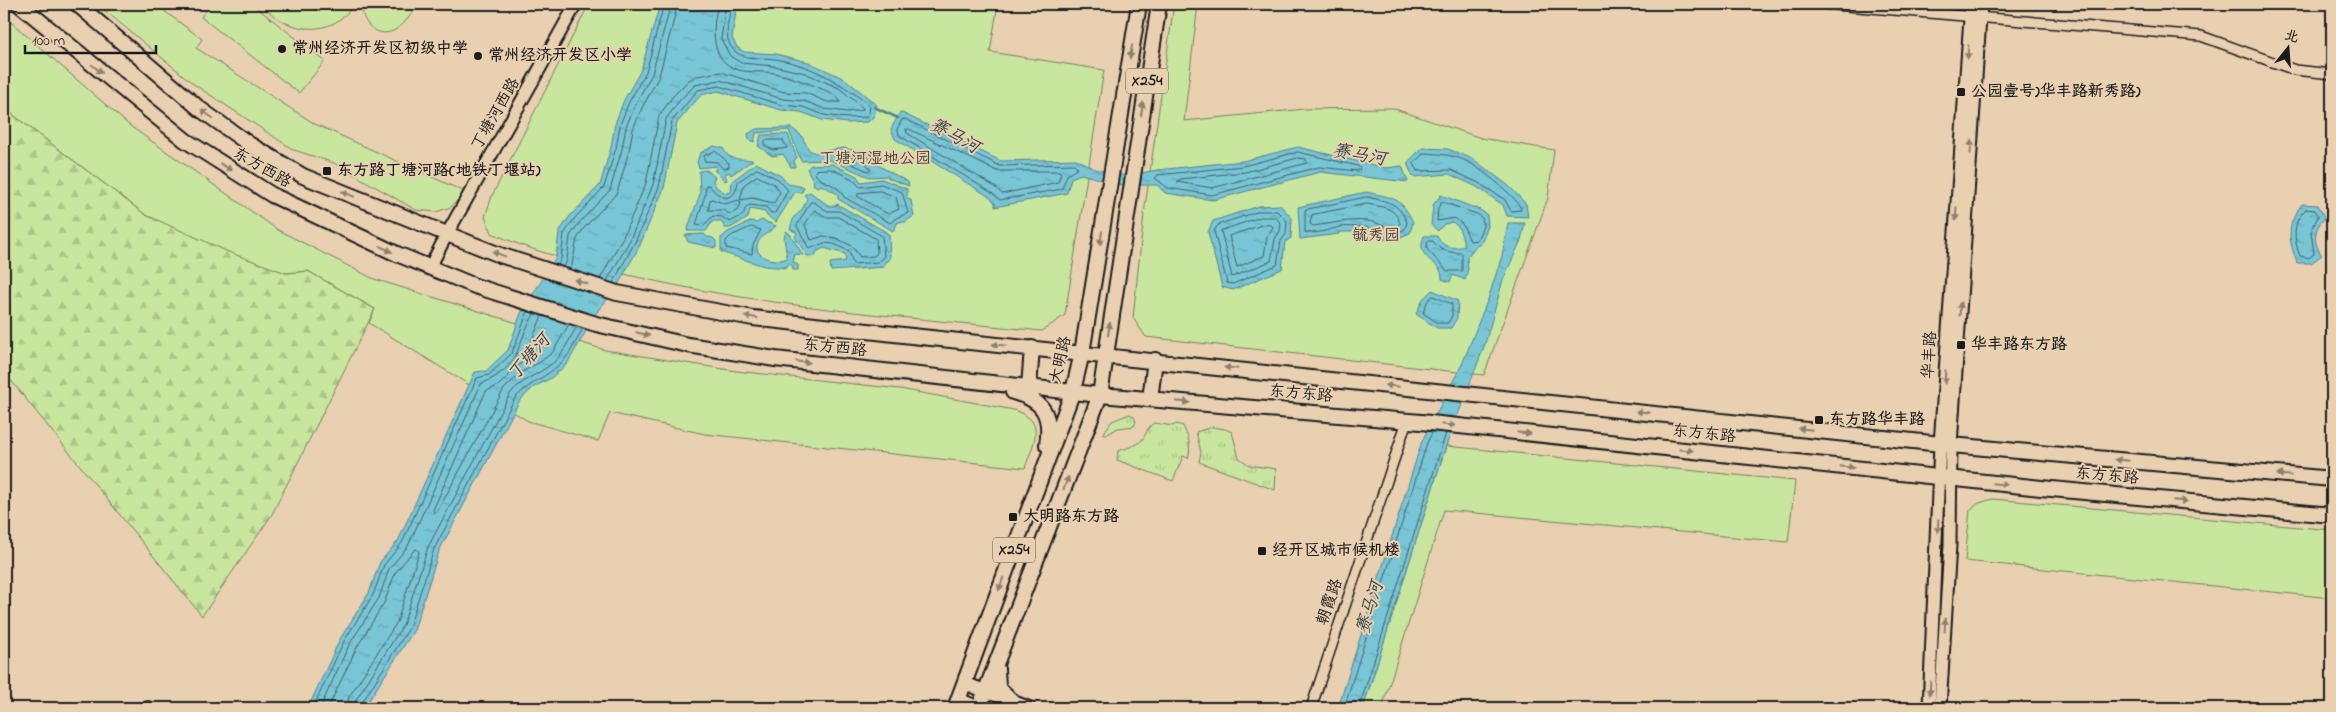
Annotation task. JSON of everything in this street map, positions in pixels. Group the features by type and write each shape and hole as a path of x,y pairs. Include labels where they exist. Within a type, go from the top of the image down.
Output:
{"main road":[{"name":"东方西路","path":"20,4 185,140 222,166 272,195 397,254 474,286 596,324 688,345 775,359 1073,391"},
{"name":"东方西路","path":"77,4 200,109 249,144 303,176 447,234 545,270 617,293 753,318 1082,353"},
{"name":"大明路","path":"956,704 1073,391 1082,353 1110,190 1139,4"},
{"name":"X254","path":"979,708 1100,395 1158,4"},
{"path":"1029,387 1032,348"},
{"name":"东方东路","path":"1082,353 1946,444 2332,479"},
{"path":"1150,399 1155,360"},
{"path":"971,381 1030,396 1046,413 1049,429 1044,469"},
{"name":"东方东路","path":"1073,391 1100,395 1414,421 1946,478 2332,515"},
{"path":"998,660 996,679 998,687 1014,702"},
{"path":"964,683 1029,708"},
{"path":"956,704 979,708"}],"street":[{"name":"丁塘河西路","path":"430,267 576,4"},
{"path":"1822,4 2201,36 2295,70 2332,74"},
{"name":"华丰路","path":"1971,4 1975,18"},
{"name":"华丰路","path":"1940,708 1946,444 1975,18 1981,4"},
{"name":"朝霞路","path":"1311,708 1414,421"},
{"name":"华丰路","path":"1929,708 1946,478"}],"green space":[{"path":"97,4 155,4 202,39 196,48 315,124 465,192 451,207 436,212 416,210 334,163 294,150 195,85"},
{"path":"211,4 252,4 325,61 299,93 201,17"},
{"path":"262,4 356,4 332,24 323,27 303,28 284,22 268,11"},
{"path":"356,4 419,4 399,28 383,33 378,32 369,25 365,20 362,9"},
{"name":"丁塘河湿地公园","path":"589,4 998,4 990,52 1104,70 1065,315 1042,331 877,315 767,301 658,282 604,269 533,249 492,233 485,217 492,196"},
{"name":"毓秀园","path":"1174,4 1198,4 1184,121 1305,109 1392,108 1481,138 1554,150 1548,198 1484,375 1146,337 1133,318 1144,214"},
{"path":"4,16 130,126 278,230 374,279 605,350 736,371 900,389 1014,410 1025,415 1035,427 1034,442 1025,468 705,434 610,413 598,441 528,421 369,323 375,309 308,271 286,273 231,253 146,215 4,108"},
{"path":"4,108 146,215 286,273 308,271 375,309 271,516 202,616 4,372"},
{"path":"1130,414 1136,422 1134,426 1118,428 1106,435 1103,434 1112,421"},
{"path":"1154,423 1183,426 1188,438 1190,450 1188,458 1183,456 1173,481 1117,460 1118,451 1140,442 1149,427"},
{"path":"1212,427 1232,432 1239,458 1249,465 1276,469 1275,490 1199,462 1201,452 1196,432"},
{"path":"1446,446 1795,481 1788,542 1444,510 1382,708 1363,708"},
{"path":"1993,499 2332,530 2332,598 1965,561 1970,510 1979,503"}],"water":[{"name":"丁塘河","path":"660,4 737,4 732,38 737,47 744,52 776,54 808,62 845,79 877,105 874,116 868,122 847,123 822,120 801,112 781,110 718,91 701,95 677,123 664,188 640,245 614,292 599,309 567,364 551,378 534,387 520,400 439,551 414,630 364,708 308,708 340,639 369,593 380,562 398,541 475,372 486,371 508,350 521,313 556,258 559,232 570,216 600,185 611,147 615,124 624,100 641,70"},
{"path":"900,112 1001,161 1076,159 1095,169 1126,176 1157,170 1243,161 1298,147 1386,168 1402,166 1408,182 1320,172 1213,200 1165,193 1157,185 1122,185 1081,174 1071,178 1067,193 995,207 995,203 990,197 895,139 891,129"},
{"path":"791,128 801,135 809,150 815,153 843,148 866,154 874,163 908,182 909,186 888,178 888,176 869,177 830,160 801,161 789,130 756,133 754,142 749,140 748,134 756,129"},
{"path":"788,134 797,158 794,160 795,167 791,167 783,154 772,156 758,146 761,135"},
{"path":"714,146 723,148 728,156 753,160 731,175 729,172 725,174 727,180 725,181 714,170 716,170 716,166 699,168 697,162 700,153"},
{"path":"1422,148 1448,149 1473,159 1509,186 1526,204 1528,217 1507,216 1503,205 1477,187 1449,174 1413,177 1407,163"},
{"path":"756,163 781,176 788,184 804,187 802,192 795,192 776,222 767,216 765,212 750,209 748,218 730,228 725,228 721,221 713,221 706,231 687,231 700,194 699,171 707,170 715,177 713,181 717,188 726,193 731,192 732,181"},
{"path":"832,164 857,176 861,182 882,179 907,189 907,198 911,200 914,216 905,222 898,222 893,231 838,199 838,194 821,185 817,187 813,184 814,182 807,169 811,165"},
{"path":"810,192 829,206 837,204 889,235 890,259 885,262 884,267 831,271 830,263 846,261 845,254 824,248 816,252 816,256 807,256 795,237 797,233 790,229 794,217 805,204 807,198 804,195"},
{"path":"1366,192 1389,197 1400,203 1413,222 1410,233 1394,240 1382,239 1376,234 1364,232 1339,232 1339,234 1300,239 1298,207"},
{"path":"1441,195 1480,210 1487,215 1488,226 1481,244 1476,246 1467,257 1468,269 1465,280 1453,275 1450,282 1442,279 1438,267 1423,251 1424,236 1437,236 1442,243 1449,247 1465,246 1459,228 1453,222 1444,224 1438,231 1431,225 1433,205"},
{"path":"2302,204 2317,205 2325,218 2318,226 2316,235 2317,245 2322,255 2311,263 2297,263 2290,239 2293,219"},
{"path":"1280,205 1292,218 1291,238 1285,242 1282,269 1233,290 1222,287 1208,232 1213,221 1259,206"},
{"path":"762,220 776,226 762,237 758,243 757,246 760,254 773,260 787,258 784,238 786,231 790,234 803,255 795,254 793,262 798,265 798,270 793,270 792,265 788,264 786,268 764,266 721,252 721,238 728,232 752,221 756,223"},
{"path":"1508,223 1525,223 1521,240 1503,280 1485,344 1446,446 1363,708 1338,708 1422,441 1463,362 1488,299 1502,256"},
{"path":"704,234 716,241 716,248 688,242 685,235"},
{"path":"1432,290 1458,301 1457,318 1451,328 1437,328 1416,314 1423,299"}],"waterway":[{"name":"赛马河","path":"874,107 898,118"}],"place":[{"name":"常州经济开发区初级中学","path":"282,49"},
{"name":"常州经济开发区小学","path":"478,56"},
{"name":"公园壹号)华丰路新秀路)","path":"1961,92"},
{"name":"东方路丁塘河路(地铁丁堰站)","path":"327,171"},
{"name":"华丰路东方路","path":"1961,345"},
{"name":"东方路华丰路","path":"1819,420"},
{"name":"大明路东方路","path":"1013,517"},
{"name":"经开区城市候机楼","path":"1262,551"}]}
